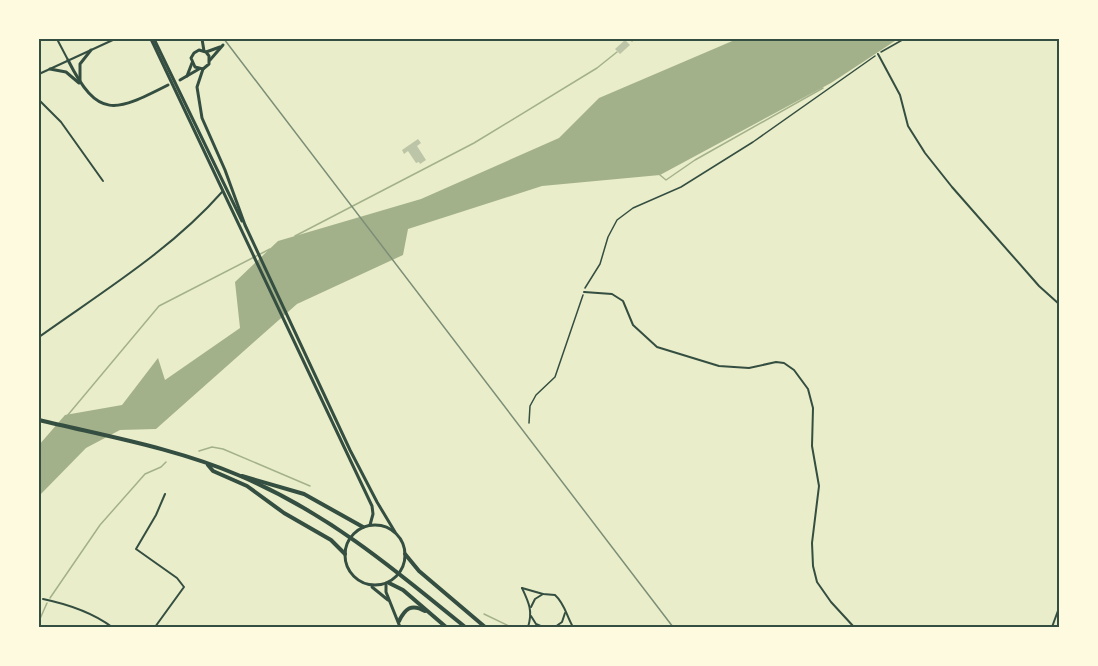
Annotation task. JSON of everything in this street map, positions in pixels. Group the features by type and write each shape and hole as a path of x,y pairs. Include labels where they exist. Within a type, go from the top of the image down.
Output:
{"highway":[{"path":"39,420 147,446 304,494 360,529"},
{"path":"208,464 213,471 247,486 284,513 331,540 345,554"},
{"path":"238,475 306,509 350,537 402,574 465,627"},
{"path":"405,554 419,572 484,626"},
{"path":"389,582 403,590 446,627"},
{"path":"399,621 404,611 416,606 437,620"}],"main road":[{"path":"151,39 372,506 374,514 370,525"},
{"path":"151,39 245,225 322,391 377,502 400,539 405,554 404,563 398,575 389,582 371,586"},
{"path":"202,39 210,60"},
{"path":"180,80 201,69 222,46 194,53 187,76"},
{"path":"80,84 80,64 91,50"},
{"path":"68,60 80,84"},
{"path":"192,63 201,69"},
{"path":"50,69 66,72 92,97 105,104 118,106 131,103 168,85"},
{"path":"201,69 197,87 202,118 225,170 245,225"},
{"path":"390,602 371,586 359,581 350,573 345,554 347,546 360,529 370,525 379,525 395,532"},
{"path":"389,582 386,592 400,627"}],"street":[{"path":"57,39 68,60"},
{"path":"39,74 115,39"},
{"path":"878,54 900,95 908,126 925,153 1039,286 1059,304"},
{"path":"39,100 61,122 102,181"},
{"path":"39,337 155,254 200,217 223,192"},
{"path":"584,292 612,294 623,302 633,325 657,346 719,366 749,368 776,362 784,363 794,370 808,389 813,408 812,446 819,486 812,543 813,566 817,582 831,602 854,627"},
{"path":"155,627 184,587 177,578 136,549 156,515 165,494"},
{"path":"528,627 531,607 522,588 555,595 564,604 565,614 573,627"},
{"path":"531,607 535,599 543,594"},
{"path":"43,599 60,603 102,620 112,627"},
{"path":"1052,627 1059,608"},
{"path":"555,627 562,622 565,614"},
{"path":"531,616 536,624 543,627"}],"path":[{"path":"529,423 530,406 536,395 555,377 584,292 600,264 608,237 617,220 633,208 665,196 681,187 753,142 878,54 904,39"}],"shaded area":[{"path":"737,39 898,39 831,83 660,175 542,186 408,229 403,255 297,304 156,429 120,430 86,448 39,496 39,445 65,415 122,405 158,358 165,380 240,328 235,282 278,241 421,199 559,138 599,98"}],"building":[{"path":"625,40 630,45 620,54 615,49"},
{"path":"418,139 421,143 417,146 426,160 420,164 416,163 408,151 404,154 402,150"}],"waterway":[{"path":"295,236 474,143 597,68 617,52"},
{"path":"660,175 666,180 695,160 823,88"},
{"path":"67,416 159,306 270,249"},
{"path":"199,451 212,447 223,449 310,486"},
{"path":"50,598 100,525 145,474 161,467 166,462"},
{"path":"39,621 47,603"},
{"path":"484,614 511,627"}],"railway":[{"path":"224,39 673,627"}]}
